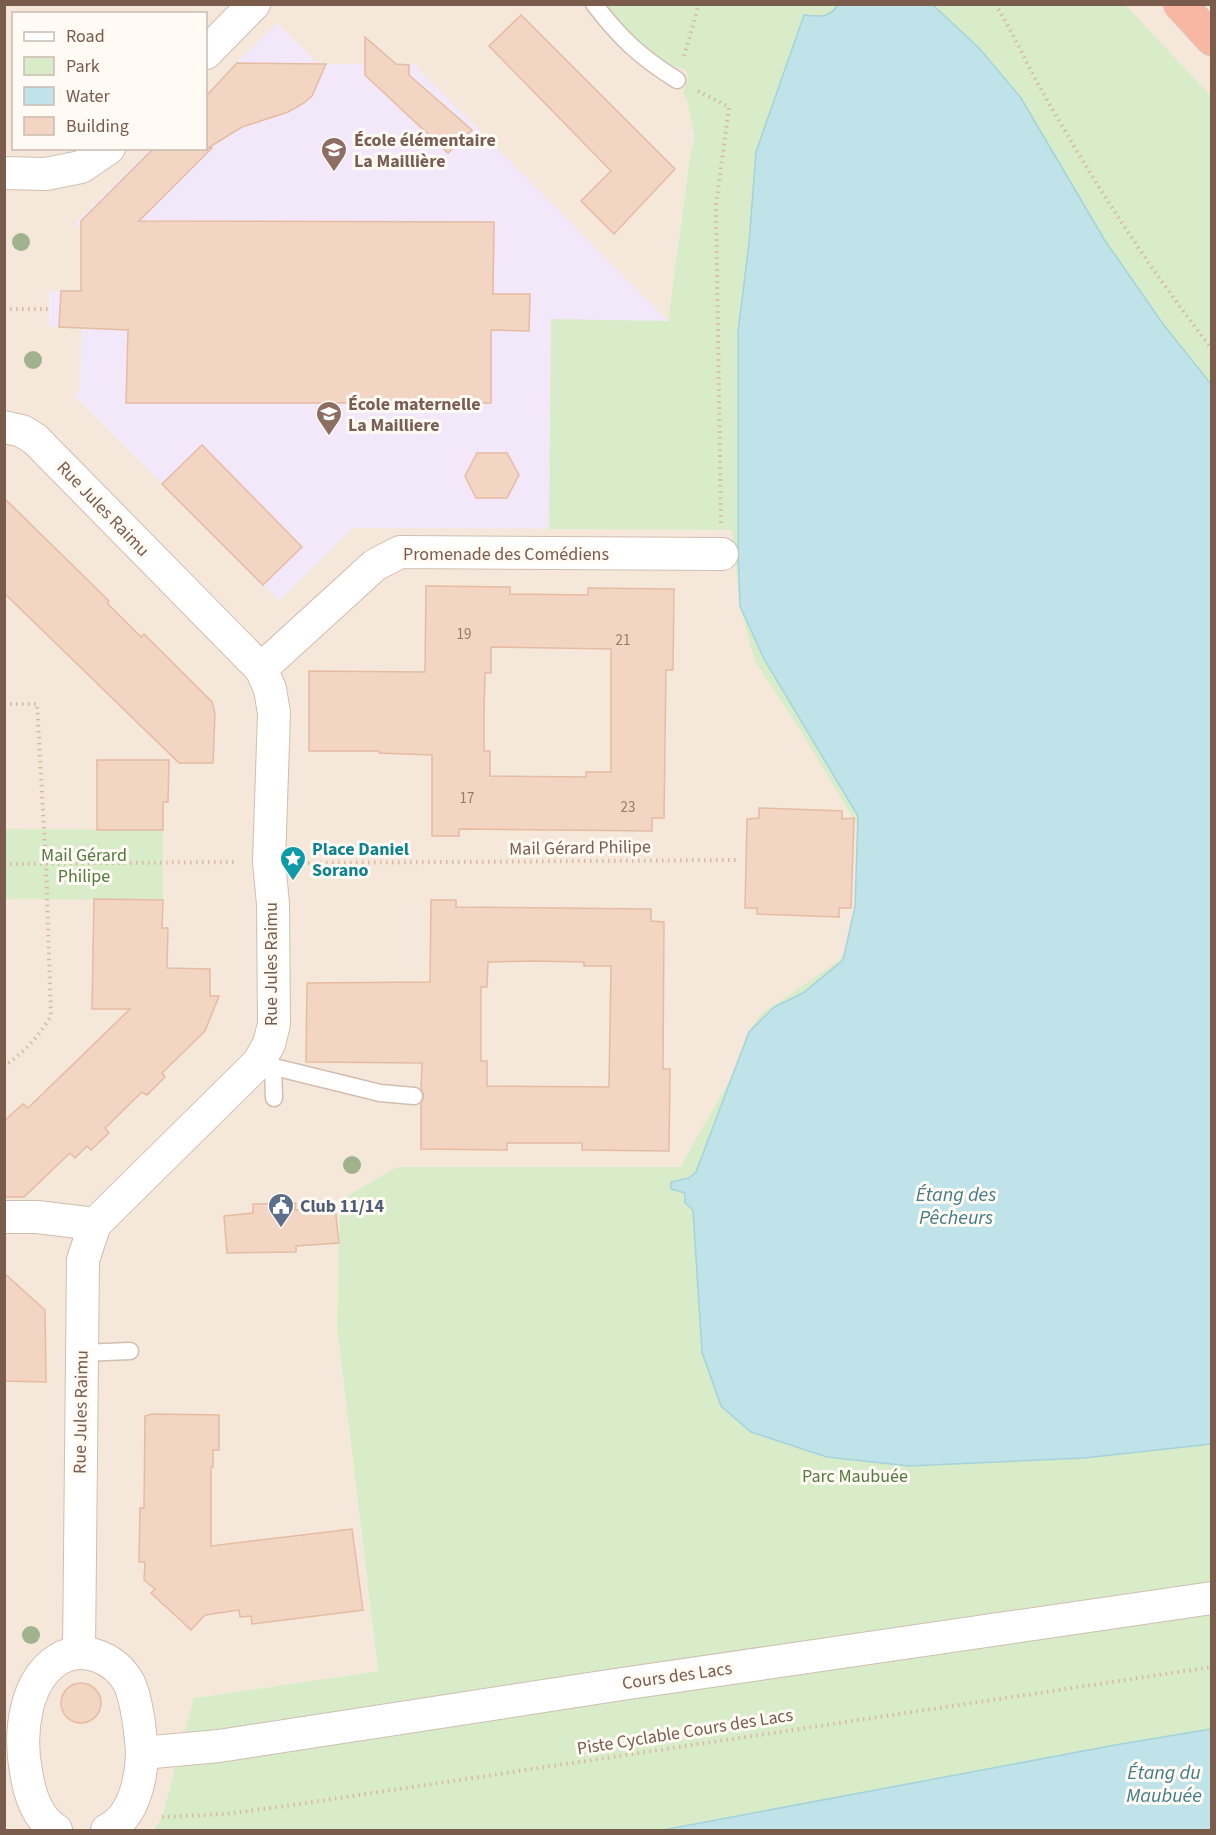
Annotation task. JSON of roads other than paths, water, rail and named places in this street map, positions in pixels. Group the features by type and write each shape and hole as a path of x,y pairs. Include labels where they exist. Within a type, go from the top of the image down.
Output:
{"highway":[{"path":"1180,4 1212,39"}],"street":[{"path":"207,52 254,4"},
{"path":"4,173 46,174 81,167 106,150"},
{"name":"Rue Jules Raimu","path":"4,427 22,431 35,439 261,669 270,689 274,713 269,862 273,904 274,1024 268,1044 266,1065 95,1224 83,1260 79,1653"},
{"name":"Promenade des Comédiens","path":"261,669 375,565 400,552 722,554"},
{"path":"4,1217 37,1217 95,1224"},
{"name":"Cours des Lacs","path":"142,1753 219,1746 633,1682 1212,1598"},
{"path":"56,1830 49,1826 32,1795 14,1752 37,1683 60,1658 79,1653 93,1653 117,1669 129,1683 137,1710 142,1753 140,1778 135,1795 126,1813 107,1830"}],"lane":[{"path":"594,4 614,30 646,61 677,80"},
{"path":"274,1098 266,1065 380,1093 414,1096"},
{"path":"82,1353 130,1351"}],"water":[{"name":"Étang des Pêcheurs","path":"838,5 933,5 979,48 1021,98 1104,239 1163,324 1211,384 1211,1444 1084,1458 909,1466 827,1457 751,1432 721,1406 702,1352 693,1210 685,1203 685,1193 671,1189 671,1182 689,1178 696,1172 749,1032 774,1007 803,993 843,960 855,907 858,816 764,659 740,606 738,548 738,332 749,243 756,152 804,15 827,14"},
{"name":"Étang du Maubuée","path":"1211,1729 1211,1830 663,1830 1115,1745"}],"place":[{"name":"École élémentaire La Maillière","path":"334,173"},
{"name":"École maternelle La Mailliere","path":"329,437"},
{"name":"Place Daniel Sorano","path":"293,882"},
{"name":"Club 11/14","path":"281,1229"}],"park label":[{"name":"Mail Gérard Philipe","path":"84,865"},
{"name":"Parc Maubuée","path":"855,1476"}]}
